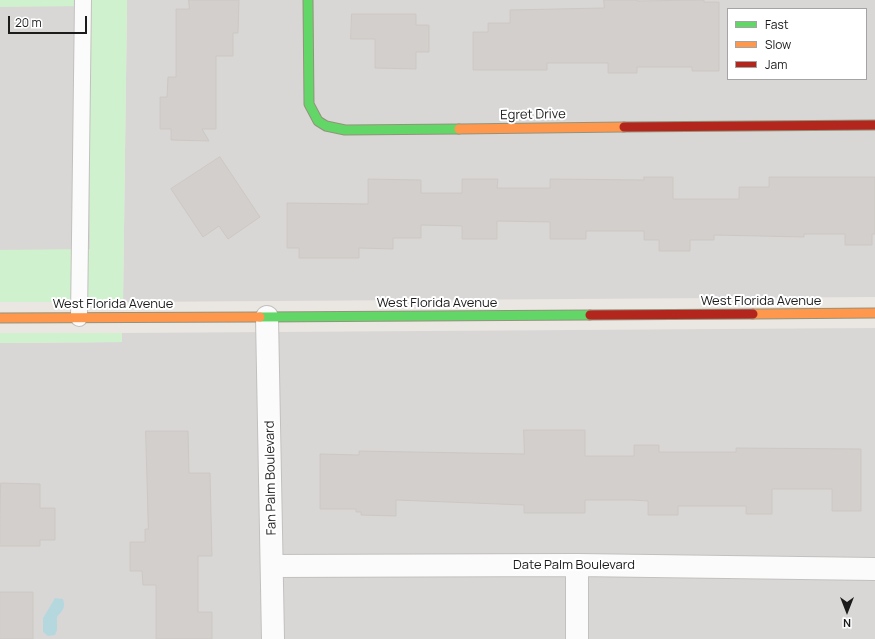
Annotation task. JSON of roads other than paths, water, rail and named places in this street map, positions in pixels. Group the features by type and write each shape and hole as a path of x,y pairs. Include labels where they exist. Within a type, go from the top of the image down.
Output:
{"street":[{"name":"Egret Drive","path":"308,0 309,104 313,116 325,126 345,130 875,125"},
{"name":"West Florida Avenue","path":"0,318 875,313"},
{"name":"Fan Palm Boulevard","path":"267,317 273,639"},
{"name":"Date Palm Boulevard","path":"272,566 577,565 875,569"},
{"path":"577,565 577,639"}],"lane":[{"path":"79,318 83,0"}],"water":[{"path":"55,598 63,599 64,607 57,617 57,630 55,635 48,636 43,632 43,618"}]}
